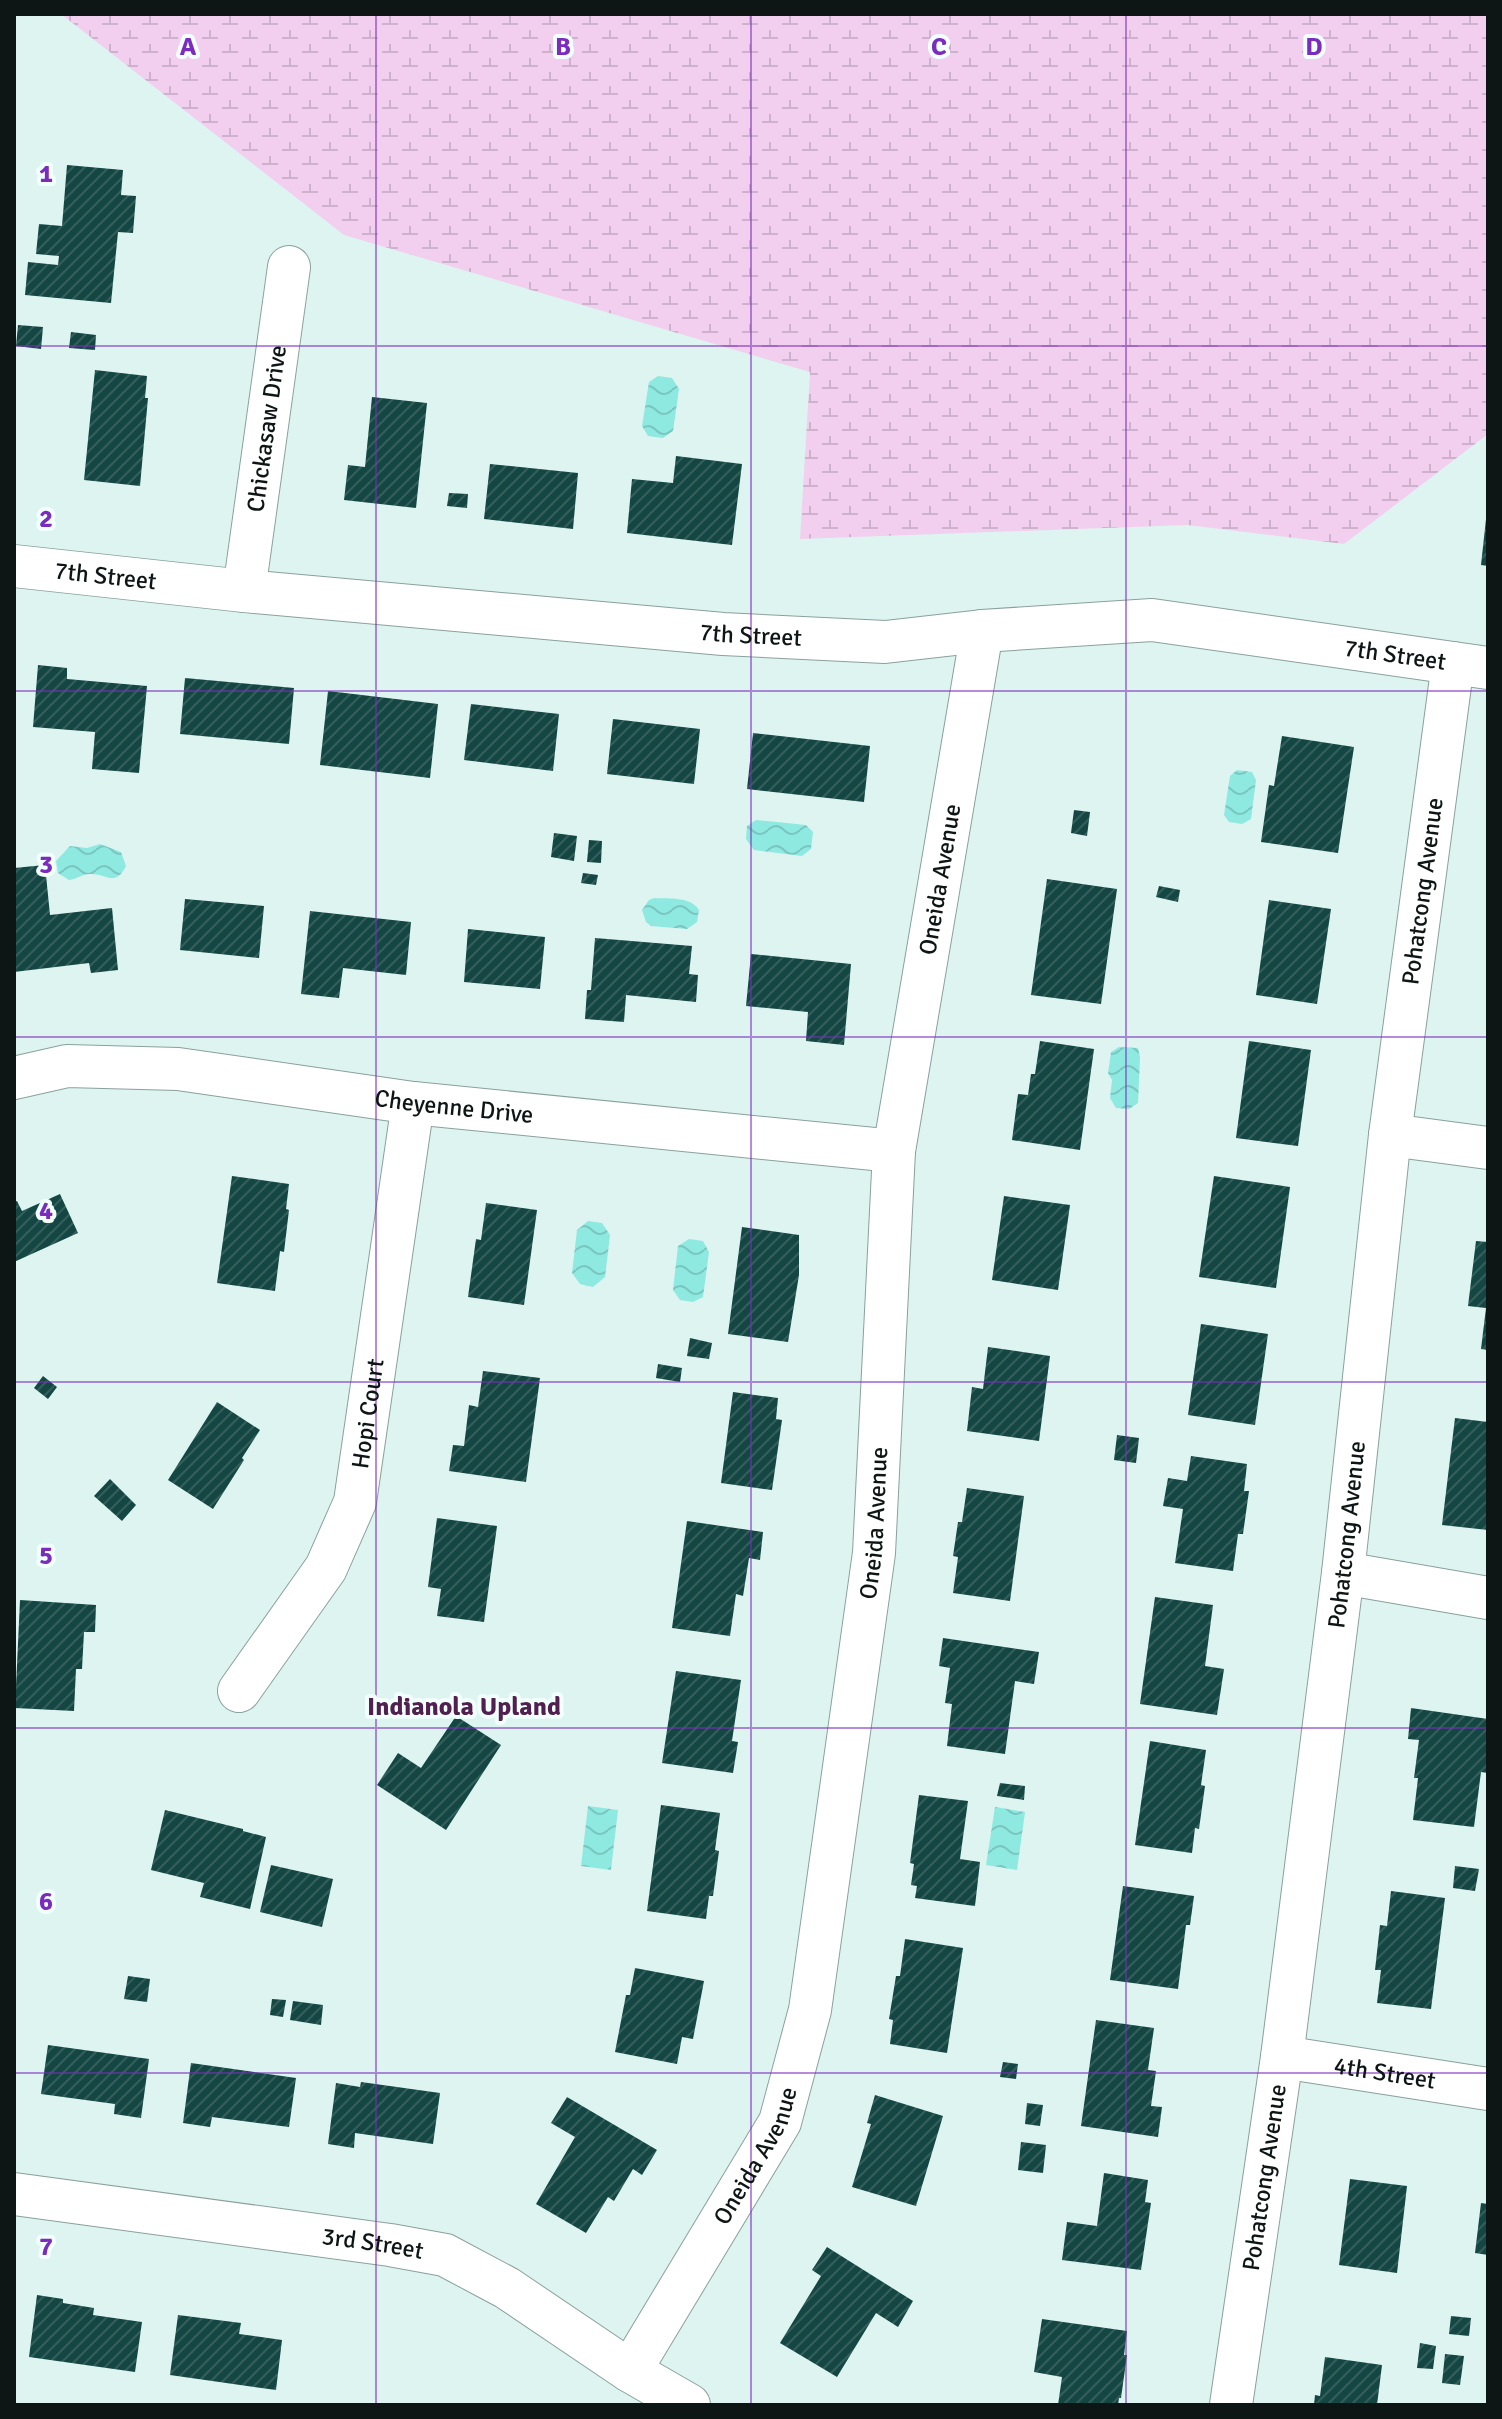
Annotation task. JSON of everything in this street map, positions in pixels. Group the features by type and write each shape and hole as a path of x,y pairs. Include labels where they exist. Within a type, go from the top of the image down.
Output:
{"street":[{"name":"Chickasaw Drive","path":"244,591 289,267"},
{"name":"7th Street","path":"14,566 244,591 723,634 885,642 982,631 1152,620 1471,666"},
{"name":"Oneida Avenue","path":"630,2371 780,2122 810,2010 874,1553 894,1151 982,631"},
{"name":"Pohatcong Avenue","path":"1231,2405 1282,2057 1343,1573 1390,1135 1471,666"},
{"name":"Cheyenne Drive","path":"14,1078 67,1066 178,1069 413,1103 894,1151"},
{"name":"Hopi Court","path":"239,1691 326,1568 355,1502 413,1103"},
{"path":"1390,1135 1488,1148"},
{"path":"1343,1573 1488,1598"},
{"name":"4th Street","path":"1282,2057 1488,2089"},
{"name":"3rd Street","path":"14,2194 445,2255 507,2288 630,2371 689,2405"}],"green space":[{"path":"61,14 1488,14 1488,434 1344,544 1187,525 800,539 810,372 344,235"}],"water":[{"path":"658,376 672,378 679,389 673,431 663,438 648,436 642,426 649,382"},
{"path":"1237,770 1252,772 1256,780 1251,819 1242,824 1229,822 1224,815 1230,776"},
{"path":"756,820 806,825 813,832 811,849 802,856 754,850 746,839 747,826"},
{"path":"100,844 121,852 126,866 118,876 110,878 90,874 69,880 58,873 56,861 70,846 87,848"},
{"path":"654,898 690,902 699,910 697,922 687,929 651,926 642,910"},
{"path":"1119,1047 1138,1048 1140,1057 1138,1103 1129,1109 1116,1108 1110,1098 1112,1080 1108,1073 1111,1052"},
{"path":"588,1221 602,1223 610,1235 605,1277 593,1287 580,1284 572,1273 577,1230"},
{"path":"689,1239 703,1241 709,1252 703,1297 693,1302 680,1300 673,1290 678,1246"},
{"path":"588,1806 618,1810 611,1870 581,1866"},
{"path":"995,1807 1025,1812 1017,1870 986,1865"}],"building":[{"path":"67,165 123,170 121,195 136,196 133,233 118,232 111,303 25,295 28,262 58,265 59,256 36,254 39,224 62,226"},
{"path":"18,325 43,327 41,349 16,346"},
{"path":"71,332 96,335 95,350 69,348"},
{"path":"95,370 147,376 140,486 84,480"},
{"path":"372,397 427,403 416,508 344,500 348,465 365,467"},
{"path":"676,456 742,464 732,545 627,533 632,479 673,483"},
{"path":"490,464 578,473 573,529 484,519"},
{"path":"449,493 468,494 467,508 447,506"},
{"path":"1488,519 1488,566 1481,565"},
{"path":"38,665 67,668 67,679 147,686 139,773 92,769 95,732 33,727"},
{"path":"185,678 294,688 289,744 180,734"},
{"path":"328,691 438,704 430,778 320,765"},
{"path":"471,704 559,714 553,771 464,760"},
{"path":"613,719 700,729 694,784 607,774"},
{"path":"753,733 870,746 864,802 747,789"},
{"path":"1282,736 1354,747 1338,853 1261,842 1269,785 1274,786"},
{"path":"1074,810 1090,812 1087,836 1071,833"},
{"path":"554,833 577,836 574,861 551,857"},
{"path":"589,840 602,841 601,863 587,862"},
{"path":"45,865 50,915 112,908 118,970 91,973 89,963 14,972 14,868"},
{"path":"583,873 598,875 596,885 581,883"},
{"path":"1047,879 1117,889 1101,1004 1031,995"},
{"path":"1159,886 1180,890 1178,902 1156,897"},
{"path":"185,899 264,906 259,958 180,950"},
{"path":"1269,900 1331,909 1317,1004 1256,995"},
{"path":"310,911 411,922 406,975 343,968 339,998 301,994"},
{"path":"468,929 545,937 540,989 464,982"},
{"path":"595,938 692,946 689,974 698,975 696,1002 626,995 624,1022 585,1019 587,990 591,990"},
{"path":"751,954 851,964 844,1045 806,1041 808,1012 746,1006"},
{"path":"1040,1041 1094,1049 1080,1150 1012,1140 1018,1094 1028,1095"},
{"path":"1249,1041 1311,1050 1298,1146 1236,1138"},
{"path":"232,1176 289,1184 284,1252 280,1251 275,1291 217,1283"},
{"path":"1214,1176 1290,1187 1276,1288 1199,1277"},
{"path":"60,1194 78,1233 14,1262 14,1202 17,1201 22,1211"},
{"path":"1004,1196 1070,1205 1058,1290 992,1280"},
{"path":"486,1203 537,1210 524,1305 468,1297 476,1239 481,1240"},
{"path":"742,1227 799,1235 799,1275 788,1342 728,1334"},
{"path":"1476,1241 1488,1242 1488,1350 1481,1349 1486,1308 1468,1306"},
{"path":"1201,1324 1268,1334 1255,1425 1188,1415"},
{"path":"690,1338 712,1343 709,1359 687,1356"},
{"path":"988,1347 1050,1356 1039,1441 967,1431 972,1387 983,1389"},
{"path":"658,1364 682,1368 680,1382 656,1378"},
{"path":"483,1371 540,1378 526,1482 449,1471 453,1445 464,1446 469,1405 478,1407"},
{"path":"43,1376 57,1387 48,1399 34,1388"},
{"path":"733,1392 778,1398 776,1419 782,1420 772,1490 721,1483"},
{"path":"217,1402 260,1430 213,1509 168,1480"},
{"path":"1455,1418 1488,1422 1488,1530 1442,1525"},
{"path":"1117,1435 1139,1438 1136,1463 1114,1460"},
{"path":"1191,1456 1247,1464 1244,1491 1249,1491 1243,1534 1238,1534 1233,1571 1175,1563 1183,1509 1163,1506 1168,1478 1187,1481"},
{"path":"110,1479 136,1505 122,1521 94,1496"},
{"path":"967,1488 1024,1496 1010,1601 953,1593 958,1557 953,1556"},
{"path":"437,1518 497,1526 484,1622 437,1616 441,1589 428,1587"},
{"path":"687,1521 763,1532 760,1560 749,1558 743,1596 736,1594 730,1636 672,1628"},
{"path":"1155,1597 1213,1605 1205,1666 1224,1669 1217,1715 1140,1704"},
{"path":"20,1600 96,1605 95,1632 84,1632 82,1669 76,1669 74,1711 15,1708"},
{"path":"943,1638 1039,1652 1034,1684 1015,1681 1005,1754 947,1746 952,1704 945,1703 950,1668 939,1666"},
{"path":"676,1671 741,1680 732,1741 738,1742 733,1773 662,1763"},
{"path":"1411,1708 1488,1719 1488,1773 1481,1772 1474,1827 1413,1820 1419,1740 1408,1739"},
{"path":"456,1716 501,1745 446,1830 377,1785 398,1753 421,1768"},
{"path":"1150,1741 1206,1750 1201,1785 1205,1786 1192,1853 1135,1845"},
{"path":"1000,1783 1025,1786 1024,1800 997,1796"},
{"path":"919,1795 968,1801 960,1859 980,1862 975,1906 915,1898 917,1886 911,1885 914,1864 910,1863"},
{"path":"661,1805 720,1813 715,1850 719,1851 713,1896 709,1896 706,1919 647,1911"},
{"path":"165,1810 266,1837 250,1909 200,1897 204,1883 151,1870"},
{"path":"271,1865 333,1879 322,1927 260,1912"},
{"path":"1455,1866 1479,1869 1475,1891 1453,1888"},
{"path":"1123,1886 1194,1896 1190,1925 1186,1925 1178,1989 1110,1980"},
{"path":"1391,1891 1445,1898 1431,2009 1377,2003 1381,1970 1375,1970 1380,1925 1387,1926"},
{"path":"905,1939 963,1948 947,2053 890,2044 893,2020 889,2019"},
{"path":"635,1968 704,1981 693,2039 682,2037 677,2064 615,2052 626,1995 630,1995"},
{"path":"128,1976 150,1979 147,2002 124,1999"},
{"path":"272,1999 286,2000 283,2017 270,2015"},
{"path":"293,2001 323,2005 321,2025 290,2020"},
{"path":"1096,2020 1154,2028 1148,2070 1156,2071 1151,2106 1162,2107 1158,2137 1081,2126"},
{"path":"48,2045 149,2059 141,2118 114,2114 115,2104 41,2094"},
{"path":"1003,2062 1018,2064 1016,2079 1000,2077"},
{"path":"191,2063 296,2078 289,2127 212,2117 210,2127 183,2123"},
{"path":"361,2082 440,2093 433,2144 355,2133 354,2148 328,2144 336,2083 360,2087"},
{"path":"875,2095 943,2116 916,2206 852,2187 871,2124 867,2123"},
{"path":"567,2097 657,2150 642,2175 633,2169 614,2201 608,2197 586,2233 536,2204 575,2137 551,2123"},
{"path":"1027,2103 1043,2105 1040,2126 1025,2124"},
{"path":"1021,2142 1046,2145 1043,2173 1018,2170"},
{"path":"1104,2173 1148,2180 1145,2202 1151,2203 1141,2270 1062,2260 1067,2222 1097,2226"},
{"path":"1350,2179 1407,2186 1397,2273 1339,2265"},
{"path":"1481,2203 1488,2204 1488,2255 1475,2253"},
{"path":"827,2247 913,2301 898,2327 876,2313 837,2377 780,2343 821,2276 812,2270"},
{"path":"37,2295 94,2308 93,2315 142,2322 135,2372 29,2357"},
{"path":"178,2315 241,2323 239,2334 282,2340 276,2390 170,2375"},
{"path":"1451,2316 1471,2318 1469,2336 1449,2334"},
{"path":"1042,2319 1127,2331 1124,2355 1127,2355 1118,2405 1058,2405 1062,2377 1034,2372"},
{"path":"1420,2343 1436,2346 1433,2369 1417,2368"},
{"path":"1445,2354 1464,2356 1460,2385 1442,2383"},
{"path":"1325,2357 1382,2365 1377,2405 1314,2405 1315,2395 1320,2396"}],"district":[{"name":"Indianola Upland","path":"464,1707"}]}
